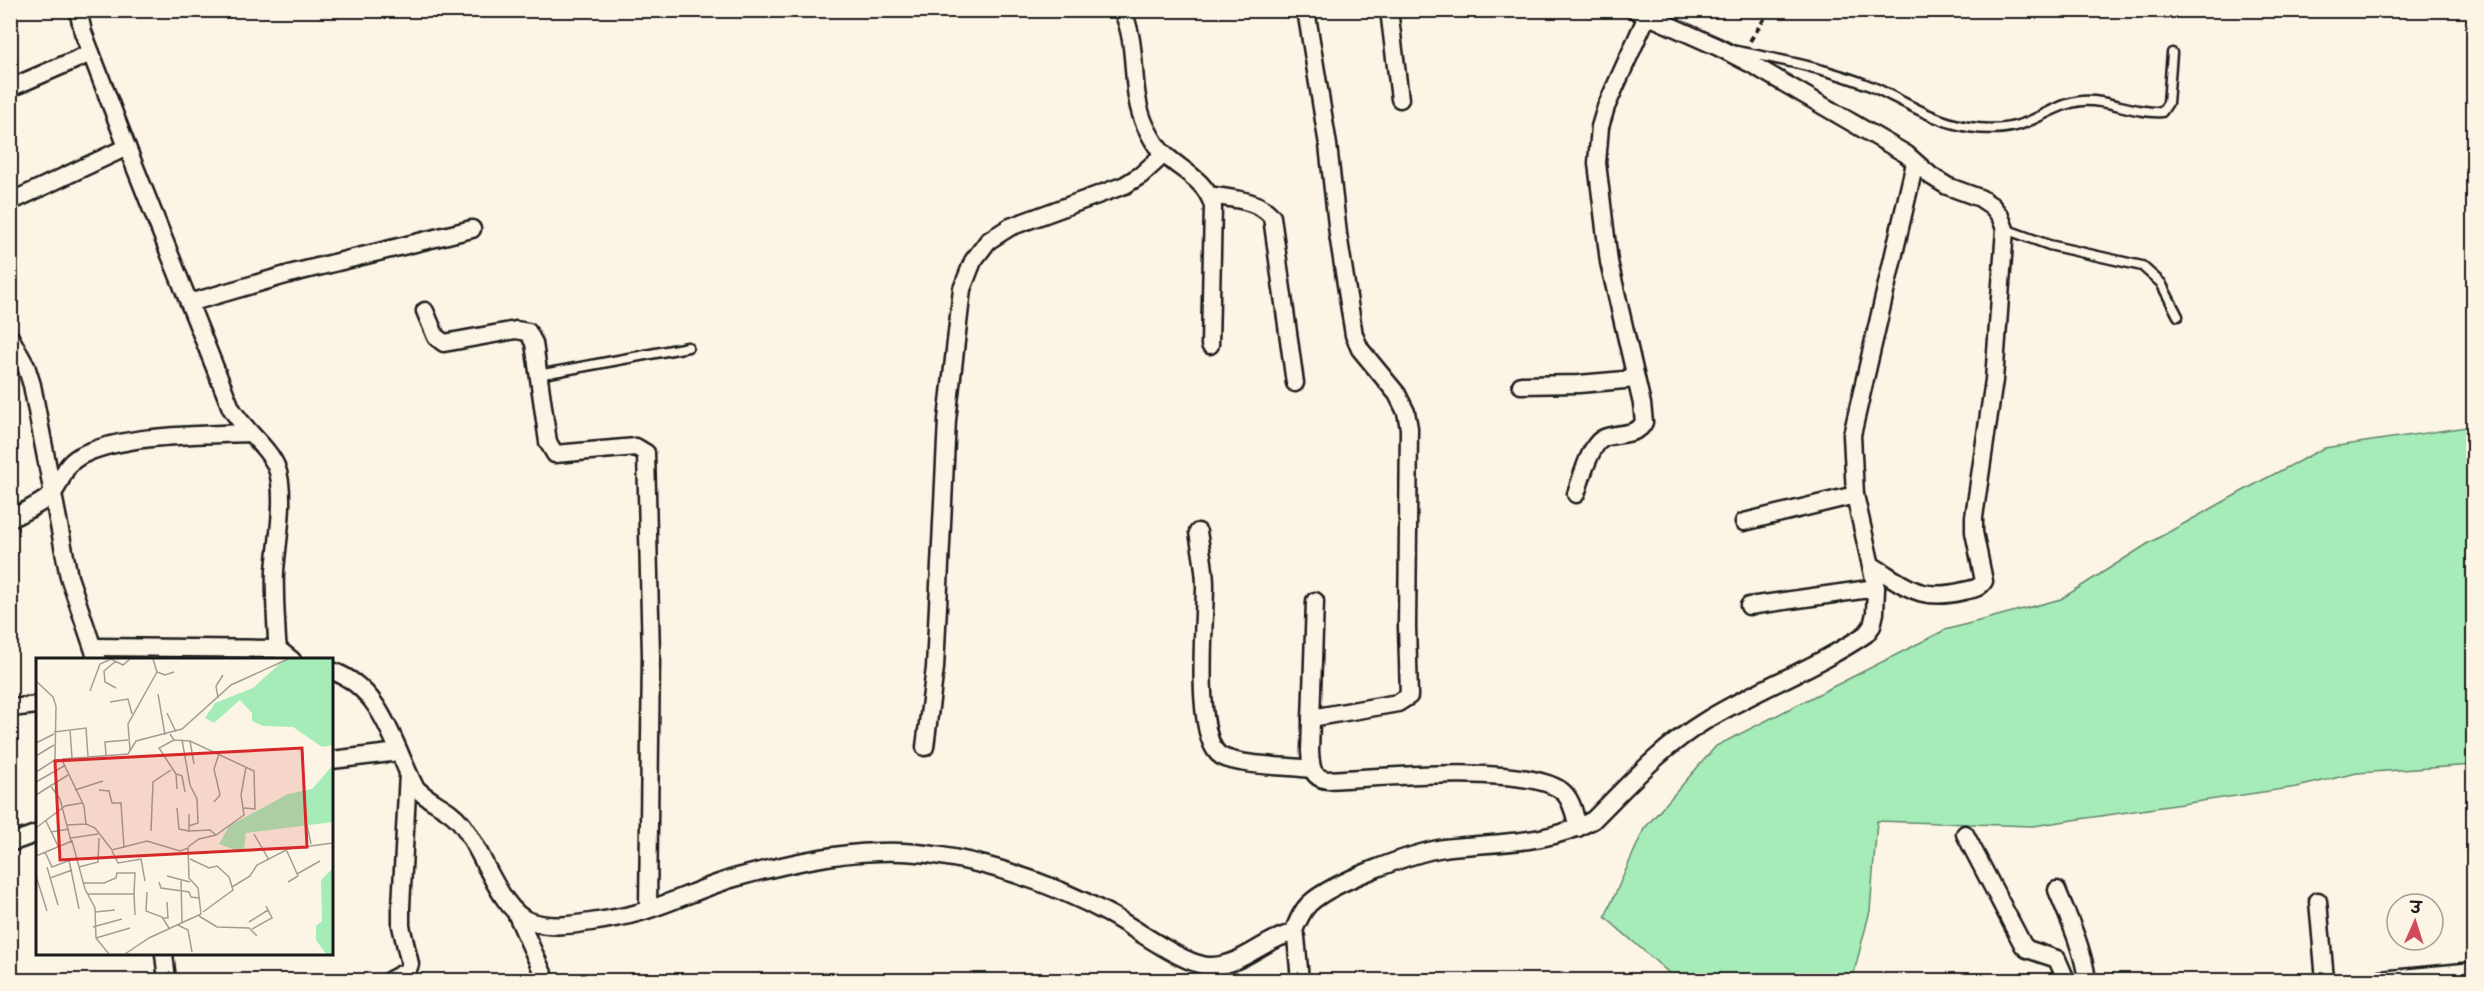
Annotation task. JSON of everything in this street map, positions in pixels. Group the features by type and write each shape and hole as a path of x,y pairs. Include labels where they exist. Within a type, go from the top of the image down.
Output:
{"street":[{"path":"10,337 26,366 33,385 69,577 77,606 96,653 285,655 275,574 279,477 267,452 249,433 231,408 127,147 83,32 78,10"},
{"path":"1122,10 1132,39 1138,106 1147,130 1164,154 1205,187 1214,206 1210,345"},
{"path":"1306,10 1328,145 1339,244 1354,334 1360,350 1397,394 1406,412 1410,457 1407,626 1409,696 1398,703 1311,718"},
{"path":"1389,10 1400,99"},
{"path":"1576,494 1596,445 1602,439 1637,430 1642,426 1643,410 1609,262 1597,163 1597,145 1606,107 1641,13 1719,47 1906,154 1947,186 1980,198 1992,206 2000,216 2005,229 1994,380 1974,517 1974,532 1984,580 1976,588 1931,596 1906,586 1871,565"},
{"path":"10,88 91,53"},
{"path":"10,202 127,147"},
{"path":"925,747 935,668 947,420 962,289 973,261 988,242 1010,227 1125,185 1164,154"},
{"path":"516,912 530,922 547,925 573,925 631,915 736,878 812,860 879,852 932,854 988,867 1062,890 1111,915 1188,960 1209,967 1229,964 1293,933 1308,905 1325,892 1404,859 1440,849 1565,833 1593,820 1671,744 1755,692 1866,634 1872,626 1876,588 1855,495 1852,435 1915,163"},
{"path":"1210,195 1255,204 1268,211 1272,217 1295,383"},
{"path":"189,303 293,273 472,229"},
{"path":"425,311 436,337 444,343 516,330 528,332 534,343 548,442 555,454 629,447 643,449 646,453 651,655 648,909"},
{"path":"1521,385 1579,384 1636,379"},
{"path":"10,519 52,495 63,471 81,456 123,442 167,437 249,433"},
{"path":"1744,522 1855,495"},
{"path":"1198,532 1205,583 1203,688 1207,732 1212,747 1220,755 1233,760 1311,769"},
{"path":"1749,606 1876,588"},
{"path":"1315,602 1311,769 1319,779 1503,775 1542,781 1565,794 1571,804 1578,828"},
{"path":"333,671 353,681 364,691 384,717 408,772 422,795 454,815 463,825 501,892 516,912 546,981"},
{"path":"10,708 36,705"},
{"path":"333,760 399,752"},
{"path":"390,981 407,970 410,964 400,907 408,772"},
{"path":"10,843 36,834"},
{"path":"1965,834 2023,945 2027,949 2056,959 2066,981"},
{"path":"2057,890 2079,946 2087,981"},
{"path":"2318,901 2325,981"},
{"path":"1293,933 1296,937 1300,981"},
{"path":"164,955 166,981"},
{"path":"2381,981 2474,971"}],"lane":[{"path":"1719,47 1832,74 1873,87 1938,118 1966,127 1986,129 2004,129 2064,105 2086,101 2153,113 2162,112 2168,103 2172,53"},
{"path":"2005,229 2049,245 2142,266 2161,283 2178,316"},
{"path":"538,375 688,347"}],"path":[{"path":"1743,52 1770,10"}],"green space":[{"path":"2473,426 2473,765 2357,773 2297,787 2033,826 1877,821 1870,911 1852,980 1676,979 1605,917 1644,829 1716,746 1945,630 2061,599 2149,543 2324,448"}]}
